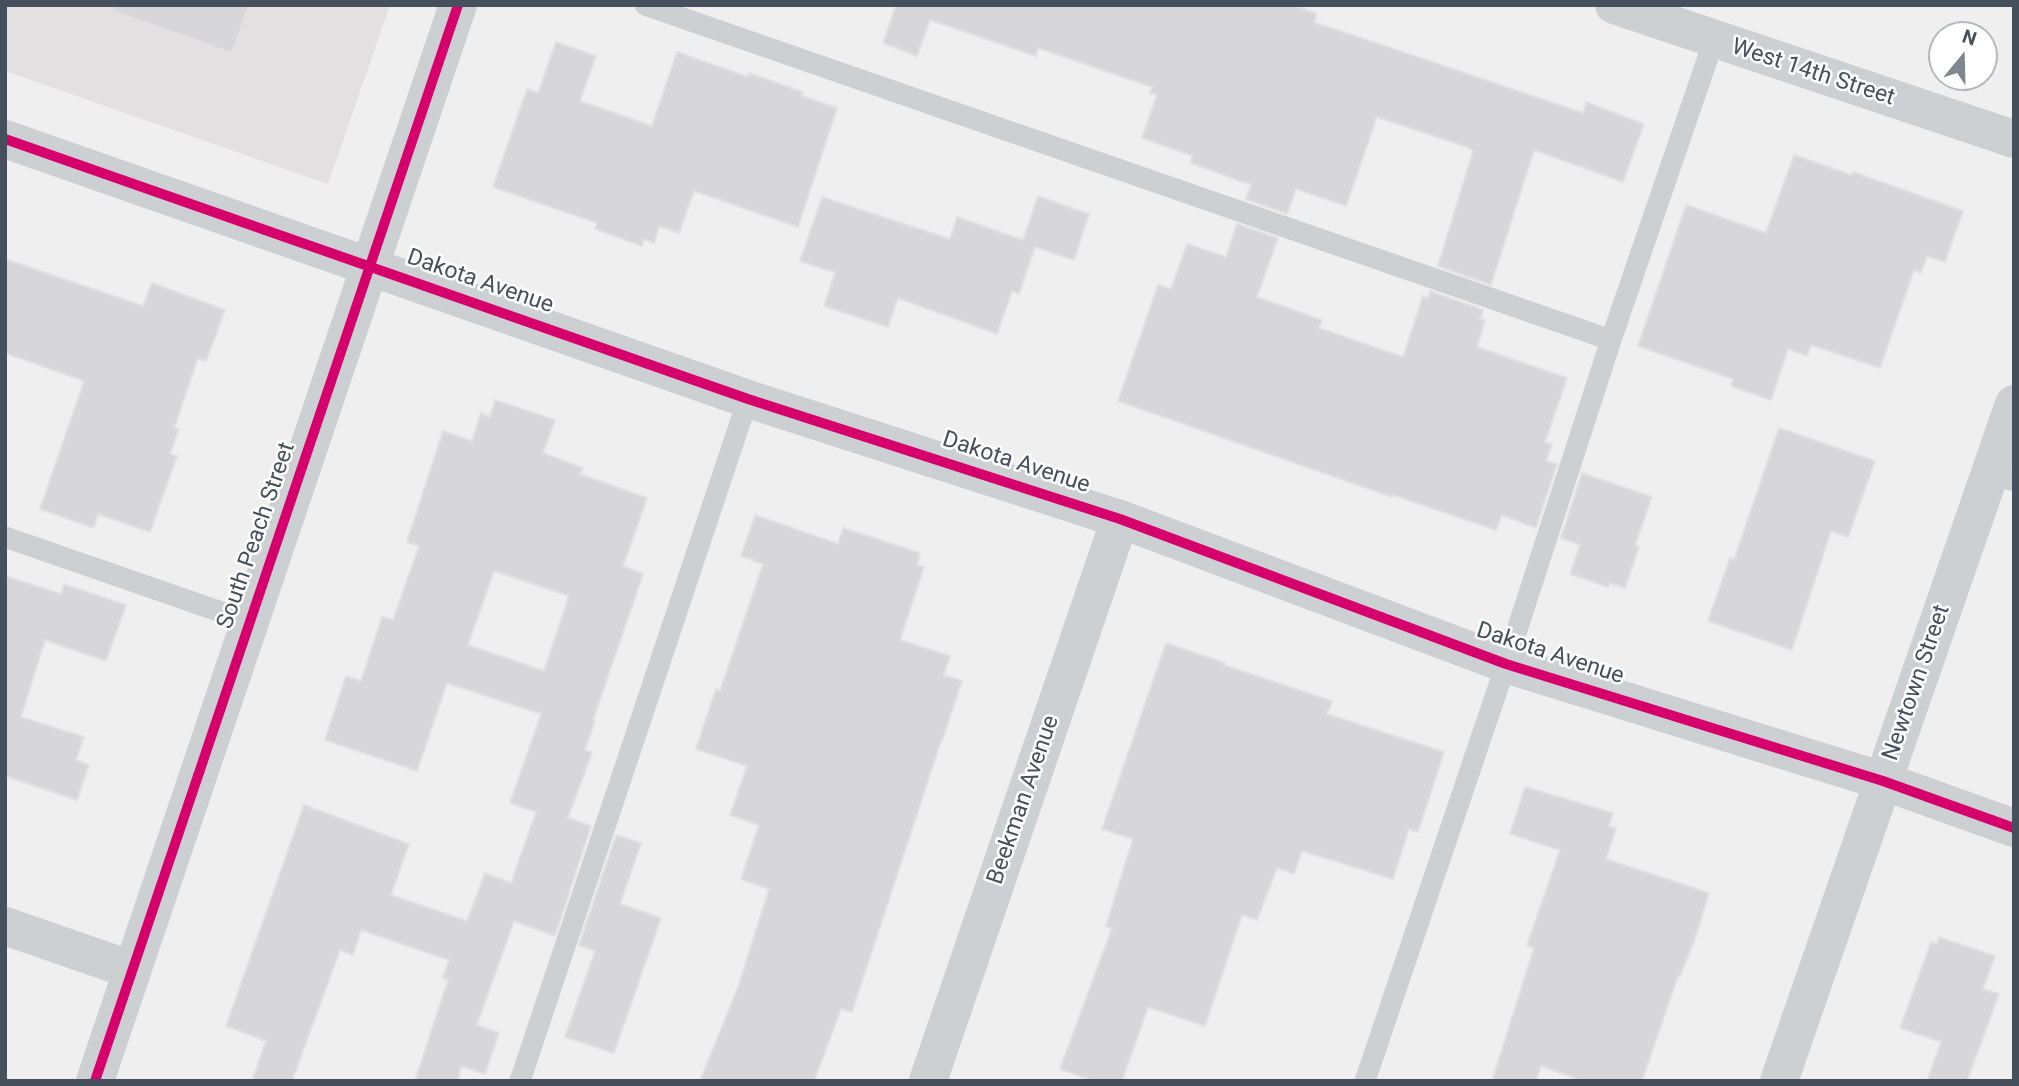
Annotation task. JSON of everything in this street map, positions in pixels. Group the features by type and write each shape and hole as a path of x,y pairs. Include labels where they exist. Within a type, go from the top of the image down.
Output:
{"street":[{"name":"South Peach Street","path":"95,1081 458,5"},
{"name":"West 14th Street","path":"1614,5 2014,139"},
{"name":"Dakota Avenue","path":"5,139 748,399 1121,519 1506,664 1883,781 2014,828"},
{"name":"Newtown Street","path":"1779,1081 1883,781 2001,477 2014,404"},
{"name":"Beekman Avenue","path":"928,1081 1121,519"},
{"path":"5,926 132,970"}],"lane":[{"path":"645,5 1611,340"},
{"path":"1365,1081 1506,664 1611,340 1714,40"},
{"path":"520,1081 748,399"},
{"path":"5,537 250,622"}],"shaded area":[{"path":"5,5 390,5 328,184 5,71"}],"building":[{"path":"114,5 249,5 232,53 113,11"},
{"path":"896,5 1293,5 1317,14 1314,22 1583,113 1586,102 1644,124 1623,182 1534,150 1491,285 1438,266 1473,151 1467,147 1377,117 1346,206 1296,189 1287,214 1246,199 1251,185 1191,163 1193,156 1142,138 1157,95 1150,93 1152,87 1038,48 1036,56 930,20 917,56 883,43"},
{"path":"556,42 596,56 580,101 652,126 677,52 748,77 749,73 803,92 802,96 837,108 798,227 694,191 679,233 659,226 654,243 644,239 642,246 595,229 597,223 493,187 527,89 538,93"},
{"path":"1794,155 1852,175 1853,172 1963,211 1945,262 1927,256 1921,273 1914,270 1880,368 1811,345 1807,356 1788,349 1771,400 1731,386 1733,379 1638,346 1686,205 1766,233"},
{"path":"1038,196 1089,214 1074,260 1035,247 1019,294 1012,291 997,334 898,298 888,327 824,306 835,273 800,261 822,197 950,239 957,217 1023,240"},
{"path":"1237,224 1278,238 1257,297 1322,320 1319,328 1403,357 1423,296 1428,298 1430,291 1483,310 1480,319 1485,320 1477,347 1567,378 1545,442 1552,444 1546,461 1557,464 1536,528 1502,515 1496,530 1393,495 1392,497 1118,401 1158,285 1171,289 1187,244 1226,257"},
{"path":"5,259 143,306 152,283 225,310 206,361 198,358 174,428 179,429 170,454 177,456 150,532 98,514 94,528 40,509 84,381 5,353"},
{"path":"495,400 555,420 543,453 583,468 580,474 647,498 623,566 643,574 593,720 595,721 585,750 592,752 568,818 591,826 555,936 514,921 477,1025 499,1033 485,1074 461,1066 458,1081 415,1081 448,980 443,978 449,960 361,930 353,955 340,950 292,1081 252,1081 266,1041 226,1026 304,805 409,844 391,895 467,921 485,873 511,883 536,812 510,803 541,714 447,683 417,771 325,740 346,676 361,681 382,617 393,620 419,546 407,542 443,431 472,441 481,413 490,417","holes":["494,571 569,596 544,671 468,645"]},
{"path":"1779,428 1875,461 1848,537 1831,531 1792,650 1708,621 1730,558 1734,560"},
{"path":"1582,473 1652,497 1635,545 1639,547 1625,588 1610,583 1608,587 1570,574 1580,545 1561,538"},
{"path":"755,515 838,544 843,528 920,553 917,565 924,567 900,640 950,656 944,675 962,681 852,1012 841,1009 814,1081 700,1081 738,987 769,889 741,879 759,825 730,815 747,766 696,749 716,689 720,691 763,564 741,556"},
{"path":"5,576 61,594 64,584 126,605 106,661 45,640 21,717 84,737 76,760 89,765 77,800 5,776"},
{"path":"1166,643 1332,701 1327,714 1444,752 1418,832 1409,829 1393,879 1302,851 1294,874 1277,868 1257,920 1242,915 1205,1026 1148,1007 1122,1081 1094,1081 1060,1069 1112,928 1106,926 1133,839 1102,829"},
{"path":"1525,787 1613,813 1609,826 1616,828 1606,859 1709,893 1695,939 1678,976 1642,1081 1583,1081 1541,1066 1536,1081 1492,1081 1534,948 1527,945 1560,850 1510,834"},
{"path":"616,835 641,843 620,904 661,918 614,1053 565,1037 595,951 579,945"},
{"path":"1939,937 1995,956 1983,989 1999,994 1967,1081 1927,1081 1941,1042 1900,1028 1931,942 1937,944"}],"cycle path":[{"path":"95,1081 458,5"},
{"path":"5,139 748,399 1120,519 1506,664 1883,781 2014,828"}]}
